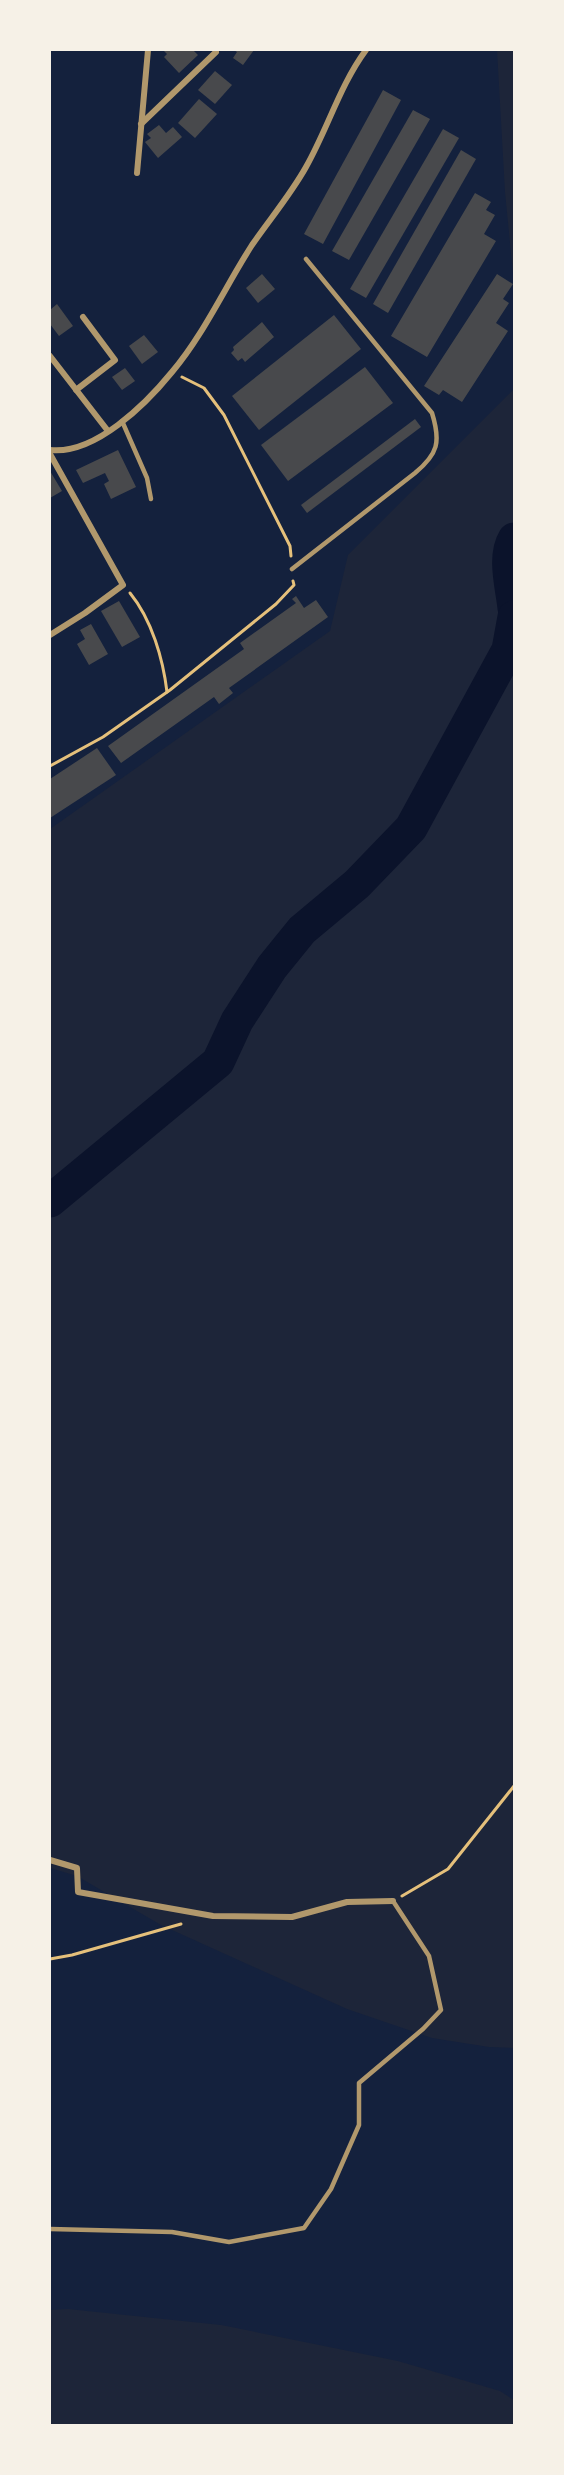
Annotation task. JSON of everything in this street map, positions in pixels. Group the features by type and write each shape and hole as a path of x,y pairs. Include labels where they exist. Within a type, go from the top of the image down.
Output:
{"street":[{"path":"137,173 147,50"},
{"path":"50,635 85,614 123,585 50,452 82,445 108,431 122,421 172,372 306,167 351,70 366,50"},
{"path":"141,123 216,52"},
{"path":"76,390 115,360 83,317"},
{"path":"50,356 108,431"},
{"path":"50,1860 77,1868 78,1892 213,1916 292,1917 346,1902 393,1901"}],"lane":[{"path":"292,569 416,473 430,461 436,448 436,425 432,413 306,259"},
{"path":"122,421 147,478 151,499"},
{"path":"50,2229 172,2232 229,2242 304,2228 330,2189 359,2125 359,2083 441,2010 429,1956 393,1901"}],"path":[{"path":"50,766 103,737 167,692 276,604 294,585 290,546 225,415 204,388 172,372"},
{"path":"123,585 138,603 150,628 164,668 167,692"},
{"path":"393,1901 448,1869 514,1786"},
{"path":"50,1959 72,1955 181,1924"}],"shaded area":[{"path":"497,50 514,50 514,284 505,192"},
{"path":"514,389 514,2048 489,2047 432,2038 347,2009 161,1925 77,1876 50,1868 50,829 330,631 348,555"},
{"path":"68,2309 221,2325 398,2361 500,2391 514,2400 514,2425 50,2425 50,2310"}],"building":[{"path":"163,50 193,50 198,55 179,73 164,57 167,54"},
{"path":"234,50 254,50 243,65 233,58 237,52"},
{"path":"215,71 232,85 215,104 198,90"},
{"path":"383,90 401,100 323,244 304,234"},
{"path":"199,99 217,114 195,138 178,123"},
{"path":"413,110 430,119 349,260 332,251"},
{"path":"159,125 166,133 173,127 182,137 158,158 145,142 151,138 147,134"},
{"path":"443,129 459,138 366,298 350,289"},
{"path":"461,150 476,159 388,313 373,304"},
{"path":"475,193 491,202 486,210 495,215 484,234 496,241 427,357 391,336"},
{"path":"262,274 275,289 258,303 246,288"},
{"path":"497,274 513,284 503,299 509,303 496,323 508,331 462,402 443,390 439,395 424,386"},
{"path":"57,304 73,326 59,336 50,324 50,310"},
{"path":"334,315 361,349 259,430 232,396"},
{"path":"262,322 274,337 245,362 242,358 238,361 231,353 234,350 233,347"},
{"path":"144,335 158,352 142,364 129,346"},
{"path":"365,367 393,403 288,481 261,445"},
{"path":"125,368 135,381 122,390 112,377"},
{"path":"415,419 421,427 307,513 301,505"},
{"path":"118,450 136,487 111,499 104,484 109,481 105,473 83,483 76,470"},
{"path":"50,471 62,491 50,498"},
{"path":"296,596 304,608 316,600 328,617 229,688 233,693 219,704 214,697 121,763 108,746 244,649 240,643 296,603 292,599"},
{"path":"119,601 140,637 122,647 101,611"},
{"path":"91,624 108,654 89,665 77,644 85,639 80,630"},
{"path":"97,748 116,775 50,818 50,779"}],"waterway":[{"path":"514,539 509,555 514,608"},
{"path":"50,1201 218,1062 237,1021 272,967 302,930 357,884 411,828 508,650 514,617"}]}
